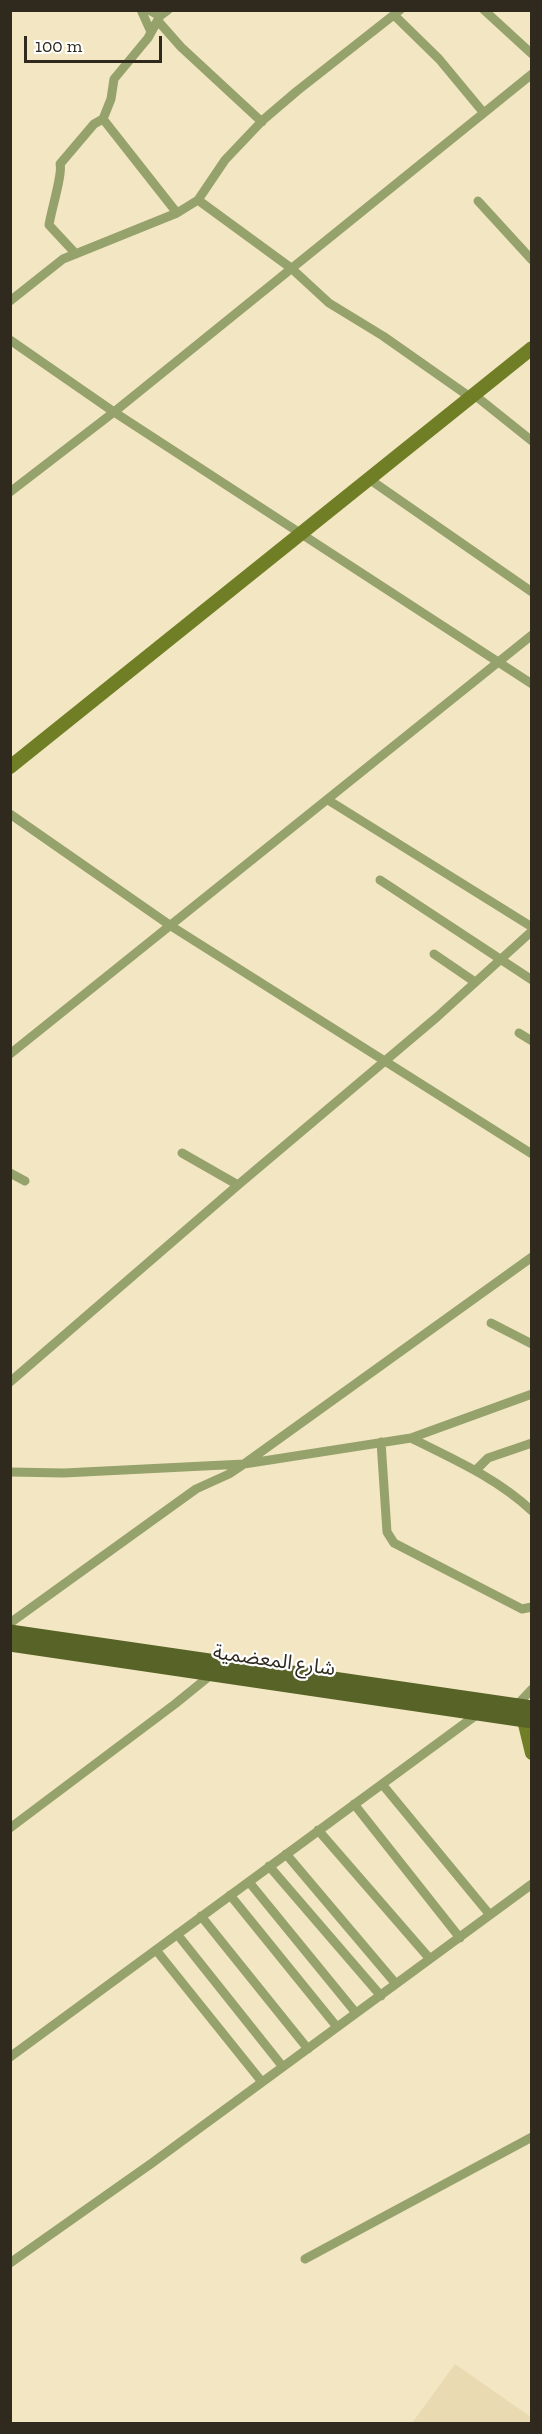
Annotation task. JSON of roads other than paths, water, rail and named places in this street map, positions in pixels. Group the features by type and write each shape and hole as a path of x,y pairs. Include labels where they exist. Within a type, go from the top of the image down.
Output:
{"main road":[{"path":"10,767 531,348"},
{"name":"شارع المعضمية","path":"10,1632 526,1714"},
{"name":"شارع المعضمية","path":"10,1644 479,1713 526,1714"},
{"path":"526,1714 531,1753"}],"street":[{"path":"141,10 151,32"},
{"path":"149,10 162,16 181,47 261,122"},
{"path":"484,10 531,54"},
{"path":"10,301 63,259 177,213 198,200 225,160 261,122 397,13 483,112"},
{"path":"76,254 49,225 51,208 62,170 60,164 94,124 103,119 111,99 114,80 162,16"},
{"path":"10,492 114,412 531,74"},
{"path":"103,119 177,213"},
{"path":"198,200 291,268 329,303 382,336 470,397 477,397 531,441"},
{"path":"478,201 531,260"},
{"path":"10,340 114,412 531,684"},
{"path":"369,479 531,592"},
{"path":"10,1054 499,663 531,634"},
{"path":"328,800 531,927"},
{"path":"10,814 171,926 531,1154"},
{"path":"380,880 531,980"},
{"path":"12,1378 385,1061 531,932"},
{"path":"434,954 475,982"},
{"path":"519,1033 531,1041"},
{"path":"182,1153 238,1185"},
{"path":"10,1173 25,1181"},
{"path":"10,1623 196,1489 230,1474 531,1257"},
{"path":"491,1323 531,1344"},
{"path":"10,1472 64,1473 244,1464 411,1438 531,1394"},
{"path":"411,1438 476,1470 520,1500 531,1511"},
{"path":"381,1443 387,1532 394,1543 522,1609 531,1606"},
{"path":"476,1470 488,1458 531,1443"},
{"path":"10,1828 212,1674"},
{"path":"526,1714 531,1689"},
{"path":"10,2057 479,1713"},
{"path":"382,1784 490,1915"},
{"path":"354,1804 460,1938"},
{"path":"318,1830 430,1959"},
{"path":"286,1854 396,1983"},
{"path":"269,1866 381,1996"},
{"path":"249,1882 356,2013"},
{"path":"10,2263 381,1996 531,1884"},
{"path":"230,1895 338,2027"},
{"path":"201,1916 308,2049"},
{"path":"177,1934 283,2067"},
{"path":"156,1950 262,2082"},
{"path":"305,2259 531,2137"}]}
